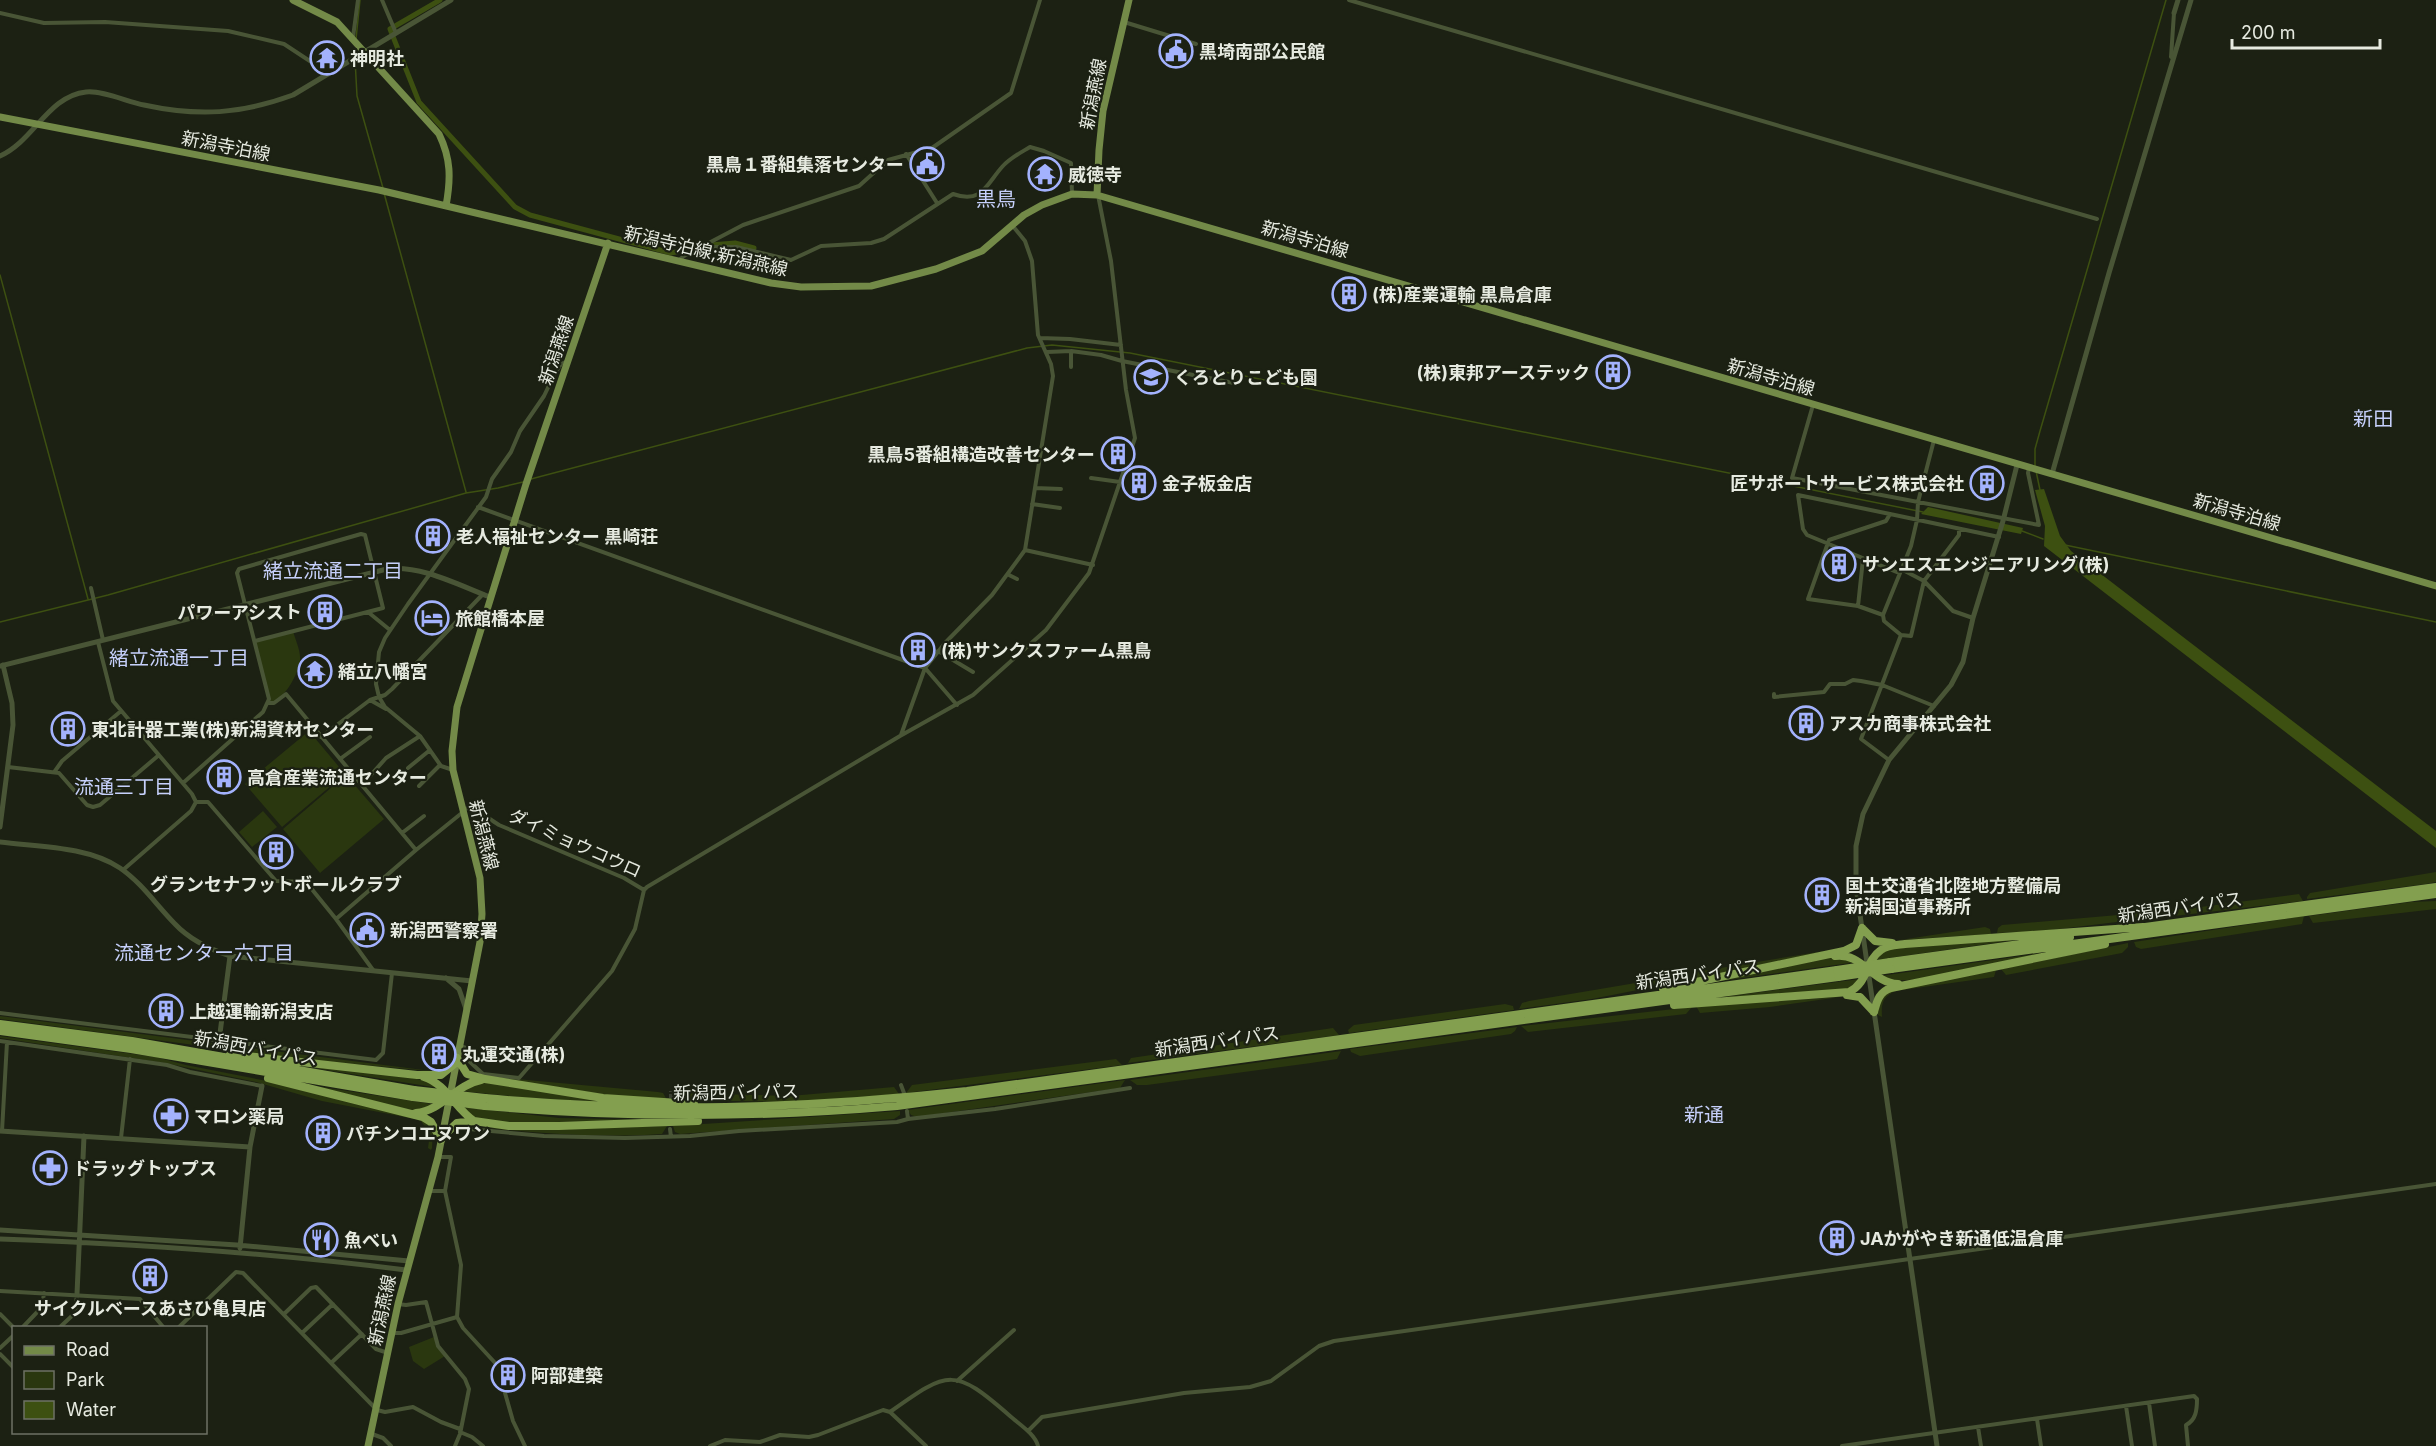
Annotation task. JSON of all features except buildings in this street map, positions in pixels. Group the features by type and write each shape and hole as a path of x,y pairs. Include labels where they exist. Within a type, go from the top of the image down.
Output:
{"highway":[{"name":"新潟西バイパス","path":"0,1024 414,1093 485,1102 741,1112 967,1091 1891,966 2436,887"},
{"name":"新潟西バイパス","path":"2144,930 2436,894"},
{"path":"1862,928 1879,943 1905,944 2144,930"},
{"path":"1610,1005 1851,948 1859,940 1862,928"},
{"path":"1874,1012 1878,997 1884,990 1929,982 2144,930"},
{"path":"1840,994 1857,987 1872,960 1882,949 1905,944"},
{"path":"1811,957 1842,955 1856,960 1889,984 1929,982"},
{"path":"1610,1005 1840,994 1860,997 1874,1012"},
{"name":"新潟西バイパス","path":"0,1031 174,1052"},
{"path":"174,1052 417,1075 441,1075 457,1060 467,1074 485,1079 603,1098 741,1112"},
{"path":"174,1052 413,1113 431,1122 442,1138 457,1123 474,1121 509,1126 559,1126 697,1121 741,1112"},
{"path":"417,1075 437,1082 462,1113 474,1121"},
{"path":"413,1113 432,1110 466,1084 485,1079"}],"main road":[{"path":"293,0 337,22 439,134 447,150 450,165 450,184 446,206"},
{"name":"新潟燕線","path":"1097,195 1100,129 1130,0"},
{"name":"新潟寺泊線","path":"0,117 379,190 608,243"},
{"name":"新潟寺泊線;新潟燕線","path":"608,243 787,286 871,286 960,261 982,251 1024,215 1042,205 1072,194 1097,195"},
{"name":"新潟寺泊線","path":"1097,195 2436,586"},
{"name":"新潟燕線","path":"368,1446 406,1270 438,1157 480,942 481,894 477,863 453,770 454,724 460,691 487,596 515,520 608,243"}],"street":[{"path":"353,38 358,0"},
{"path":"382,0 396,33"},
{"path":"0,156 22,143 51,109 63,100 87,92 164,109 224,113 250,109 293,95 451,0"},
{"path":"679,260 743,225 859,186 888,160 932,148 1011,93 1040,0"},
{"path":"1349,0 2097,219"},
{"path":"2167,83 2173,46 2174,13 2178,0"},
{"path":"2049,473 2191,0"},
{"path":"0,13 44,23 105,22 228,31 284,44 328,73"},
{"path":"2174,13 2179,44"},
{"path":"1124,22 1196,44"},
{"path":"702,247 736,248 791,260 821,246 871,243 884,239 937,202 953,194 960,197 979,195 988,187 1002,167 1030,147 1071,163 1072,194"},
{"path":"906,154 937,202"},
{"path":"460,1046 468,1049 470,1062 483,1074 519,1078 612,971 635,929 645,890 700,854 900,736 958,705 993,679 1046,630 1093,565 1135,438 1122,360 1111,261 1097,195"},
{"path":"900,736 925,668 938,651 982,607 1009,575 1025,550 1053,376 1036,326 1032,261 1024,241 1012,225"},
{"path":"1040,340 1070,339 1121,346"},
{"path":"1046,351 1071,351 1101,355 1234,383"},
{"path":"1071,351 1071,367"},
{"path":"389,711 379,697 376,684 379,652 390,630 487,494 489,485 500,465 511,452 520,431 544,396 554,375 561,364 568,361"},
{"path":"1813,405 1792,478 2038,525 2028,473 2030,468"},
{"path":"1934,440 1918,503 1911,546 1883,615 1884,621 1901,635 1911,636 1924,582 1959,535 1959,529"},
{"path":"1937,1446 1856,887 1856,846 1863,814 1889,760 1951,686 1963,663 1973,618 2004,520 2017,465"},
{"path":"1091,478 1120,482"},
{"path":"1035,488 1061,489"},
{"path":"1973,618 1953,611 1924,582 1807,536 1803,529 1798,495 1999,536"},
{"path":"1032,504 1060,508"},
{"path":"478,507 925,668 958,705"},
{"path":"1883,615 1858,606 1808,600 1829,540 1886,521 1890,514"},
{"path":"183,783 263,712 268,704 269,699 237,573 241,567 361,534 366,537 383,609 255,641"},
{"path":"1025,550 1093,565"},
{"path":"1858,606 1863,559"},
{"path":"0,827 13,718 2,666 374,572 404,568 487,596 392,689 370,700 321,736"},
{"path":"1009,575 1017,579"},
{"path":"91,589 110,692 122,711 194,796 196,802 191,811 123,870"},
{"path":"368,612 390,630"},
{"path":"1889,760 1861,739 1901,635"},
{"path":"938,651 973,672"},
{"path":"1774,694 1774,696 1824,692 1830,684 1845,684 1853,680 1882,686 1934,706"},
{"path":"268,704 274,704 286,694 416,850"},
{"path":"370,700 389,711 420,735 440,765 453,770"},
{"path":"55,771 62,760 122,711"},
{"path":"362,785 386,758 420,735"},
{"path":"340,759 370,737"},
{"path":"408,768 430,750"},
{"path":"0,766 55,771 63,776 87,805 96,807 159,755"},
{"path":"419,786 440,765"},
{"path":"196,802 208,802 276,881 306,882 373,970"},
{"name":"ダイミョウコウロ","path":"463,810 473,808 499,825 624,878 645,890"},
{"path":"336,919 463,810"},
{"path":"402,833 424,816"},
{"path":"0,842 86,854 106,860 139,883 180,930 207,948 230,956 472,981"},
{"path":"219,1041 230,956"},
{"path":"0,1013 379,1059 383,1053 392,973"},
{"path":"445,978 461,992 466,1011"},
{"path":"0,1041 167,1065 190,1072 262,1086 250,1147 240,1253"},
{"path":"7,1042 1,1131 250,1147"},
{"path":"121,1138 130,1059"},
{"path":"901,1085 904,1093"},
{"path":"470,1129 583,1138 671,1137 897,1122 1130,1088"},
{"path":"907,1111 908,1119"},
{"path":"670,1129 671,1137"},
{"path":"61,1326 75,1313 84,1136"},
{"path":"438,1157 451,1157 445,1191 460,1257 457,1317 463,1328 497,1365 513,1421 525,1446"},
{"path":"1028,1431 1042,1417 1184,1393 1250,1387 1271,1381 1319,1346 1334,1341 2436,1184"},
{"path":"429,1191 445,1191"},
{"path":"0,1230 240,1245 409,1261"},
{"path":"0,1239 240,1253 406,1270"},
{"path":"180,1326 236,1272 243,1273 377,1410 385,1412 413,1407 460,1430 483,1446"},
{"path":"284,1314 313,1287 318,1289 378,1350 388,1353"},
{"path":"0,1291 140,1299 162,1326"},
{"path":"24,1326 42,1307 44,1293"},
{"path":"398,1304 426,1302 440,1349 465,1379 469,1389 455,1446"},
{"path":"302,1333 333,1304"},
{"path":"0,1314 12,1326"},
{"path":"392,1333 401,1334 457,1317"},
{"path":"957,1381 1014,1330"},
{"path":"331,1364 362,1334"},
{"path":"0,1348 12,1337"},
{"path":"0,1354 12,1366"},
{"path":"890,1412 936,1381 964,1381 978,1389 1028,1431 1037,1441 1038,1446"},
{"path":"1842,1446 2194,1396 2197,1400 2197,1411 2191,1422 2186,1425 2188,1446"},
{"path":"2149,1403 2155,1446"},
{"path":"2126,1406 2132,1446"},
{"path":"710,1446 725,1440 760,1442 780,1435 809,1437 835,1430 884,1410 890,1412 926,1446"},
{"path":"2037,1419 2041,1446"},
{"path":"1978,1427 1981,1446"},
{"path":"372,1434 381,1436 391,1446"}],"green space":[{"path":"293,631 300,656 297,672 284,693 274,702 268,703 256,641"},
{"path":"309,731 345,774 282,827 245,784"},
{"path":"346,775 384,819 320,873 283,829"},
{"path":"263,811 277,827 252,847 239,832"},
{"path":"2436,872 2436,882 2307,899 2310,893"},
{"path":"2299,894 2303,901 2131,921 2135,913"},
{"path":"2436,901 2436,909 2313,923 2309,916 2411,902"},
{"path":"2118,915 2124,917 2125,921 2043,931 1997,933 1998,928 2002,925"},
{"path":"2304,916 2302,924 2141,949 2136,947 2134,942"},
{"path":"1985,927 1990,929 1991,934 1900,940"},
{"path":"2036,937 1875,960 1887,949"},
{"path":"2128,943 2128,947 2122,953 2006,975 2001,969"},
{"path":"1830,950 1693,979 1696,972"},
{"path":"2049,952 1928,979 1898,980 1880,976"},
{"path":"1840,957 1857,962 1706,983 1808,960"},
{"path":"1996,970 1994,977 1895,991 1884,1001 1882,1017 1878,1015 1882,998 1896,989"},
{"path":"1683,975 1688,980 1592,999 1519,1009 1522,1003 1529,1001"},
{"path":"1860,979 1849,989 1716,998"},
{"path":"1840,997 1770,1007 1700,1013 1696,1006"},
{"path":"1505,1004 1513,1006 1514,1010 1349,1033 1348,1030 1354,1025"},
{"path":"1692,1007 1686,1014 1528,1032 1521,1026"},
{"path":"0,1016 439,1072 291,1058 0,1019"},
{"path":"1517,1027 1511,1034 1360,1056 1351,1052 1350,1049"},
{"path":"1333,1028 1339,1035 1128,1063 1131,1058"},
{"path":"0,1036 156,1057 267,1081 422,1119 433,1127 432,1148 431,1150 428,1148 430,1133 420,1120 322,1101 256,1082 165,1063 0,1038"},
{"path":"1341,1051 1337,1059 1311,1063 1147,1085 1137,1085 1130,1080"},
{"path":"1116,1059 1122,1065 906,1093 912,1085"},
{"path":"283,1063 396,1075 428,1081 439,1088"},
{"path":"484,1076 658,1092 663,1093 667,1100 615,1096"},
{"path":"1125,1080 1120,1088 917,1117 911,1115 908,1110"},
{"path":"478,1083 630,1103 528,1098 461,1091"},
{"path":"309,1085 438,1105 422,1111 402,1109"},
{"path":"894,1087 899,1094 797,1102 673,1100 679,1093 790,1096"},
{"path":"460,1107 559,1118 648,1120 506,1123 475,1118"},
{"path":"900,1111 900,1115 894,1119 680,1134 675,1132 673,1126"},
{"path":"667,1126 662,1134 618,1136 553,1134 487,1128 544,1130"},
{"path":"434,1337 445,1356 424,1369 413,1361 409,1347"}],"water":[{"path":"2044,489 2060,536 2071,551 2436,831 2436,848 2044,546 2045,526 2035,490"},
{"path":"1928,507 2023,528 2021,534 1921,514"}],"waterway":[{"path":"356,39 360,0"},
{"path":"440,0 390,29 419,102 515,207 530,215 671,253 735,243 754,248"},
{"path":"2035,466 2035,449 2040,431 2166,0"},
{"path":"355,59 357,96 383,188"},
{"path":"384,193 466,492"},
{"path":"0,275 88,599"},
{"path":"531,479 1027,348 1052,345 1130,353 1923,512"},
{"path":"2036,471 2040,490"},
{"path":"0,622 108,595 466,493 523,482"},
{"path":"2022,531 2043,539"},
{"path":"2065,545 2436,622"}],"tunnel":[{"path":"671,1091 671,1104"}],"place":[{"name":"黒埼南部公民館","path":"1176,51"},
{"name":"神明社","path":"327,58"},
{"name":"黒鳥１番組集落センター","path":"927,164"},
{"name":"威徳寺","path":"1045,174"},
{"name":"(株)産業運輸 黒鳥倉庫","path":"1349,294"},
{"name":"(株)東邦アーステック","path":"1613,372"},
{"name":"くろとりこども園","path":"1151,377"},
{"name":"黒鳥5番組構造改善センター","path":"1118,454"},
{"name":"金子板金店","path":"1139,483"},
{"name":"匠サポートサービス株式会社","path":"1987,483"},
{"name":"老人福祉センター 黒崎荘","path":"433,536"},
{"name":"サンエスエンジニアリング(株)","path":"1839,564"},
{"name":"パワーアシスト","path":"325,612"},
{"name":"旅館橋本屋","path":"432,618"},
{"name":"(株)サンクスファーム黒鳥","path":"918,650"},
{"name":"緒立八幡宮","path":"315,671"},
{"name":"アスカ商事株式会社","path":"1806,723"},
{"name":"東北計器工業(株)新潟資材センター","path":"68,729"},
{"name":"高倉産業流通センター","path":"224,777"},
{"name":"グランセナフットボールクラブ","path":"276,852"},
{"name":"国土交通省北陸地方整備局 新潟国道事務所","path":"1822,895"},
{"name":"新潟西警察署","path":"367,930"},
{"name":"上越運輸新潟支店","path":"166,1011"},
{"name":"丸運交通(株)","path":"439,1054"},
{"name":"マロン薬局","path":"171,1116"},
{"name":"パチンコエヌワン","path":"323,1133"},
{"name":"ドラッグトップス","path":"50,1168"},
{"name":"JAかがやき新通低温倉庫","path":"1837,1238"},
{"name":"魚べい","path":"321,1240"},
{"name":"サイクルベースあさひ亀貝店","path":"150,1276"},
{"name":"阿部建築","path":"508,1375"}],"district":[{"name":"黒鳥","path":"996,199"},
{"name":"新田","path":"2373,419"},
{"name":"緒立流通二丁目","path":"333,571"},
{"name":"緒立流通一丁目","path":"179,658"},
{"name":"流通三丁目","path":"124,787"},
{"name":"流通センター六丁目","path":"204,953"},
{"name":"新通","path":"1704,1115"}]}
